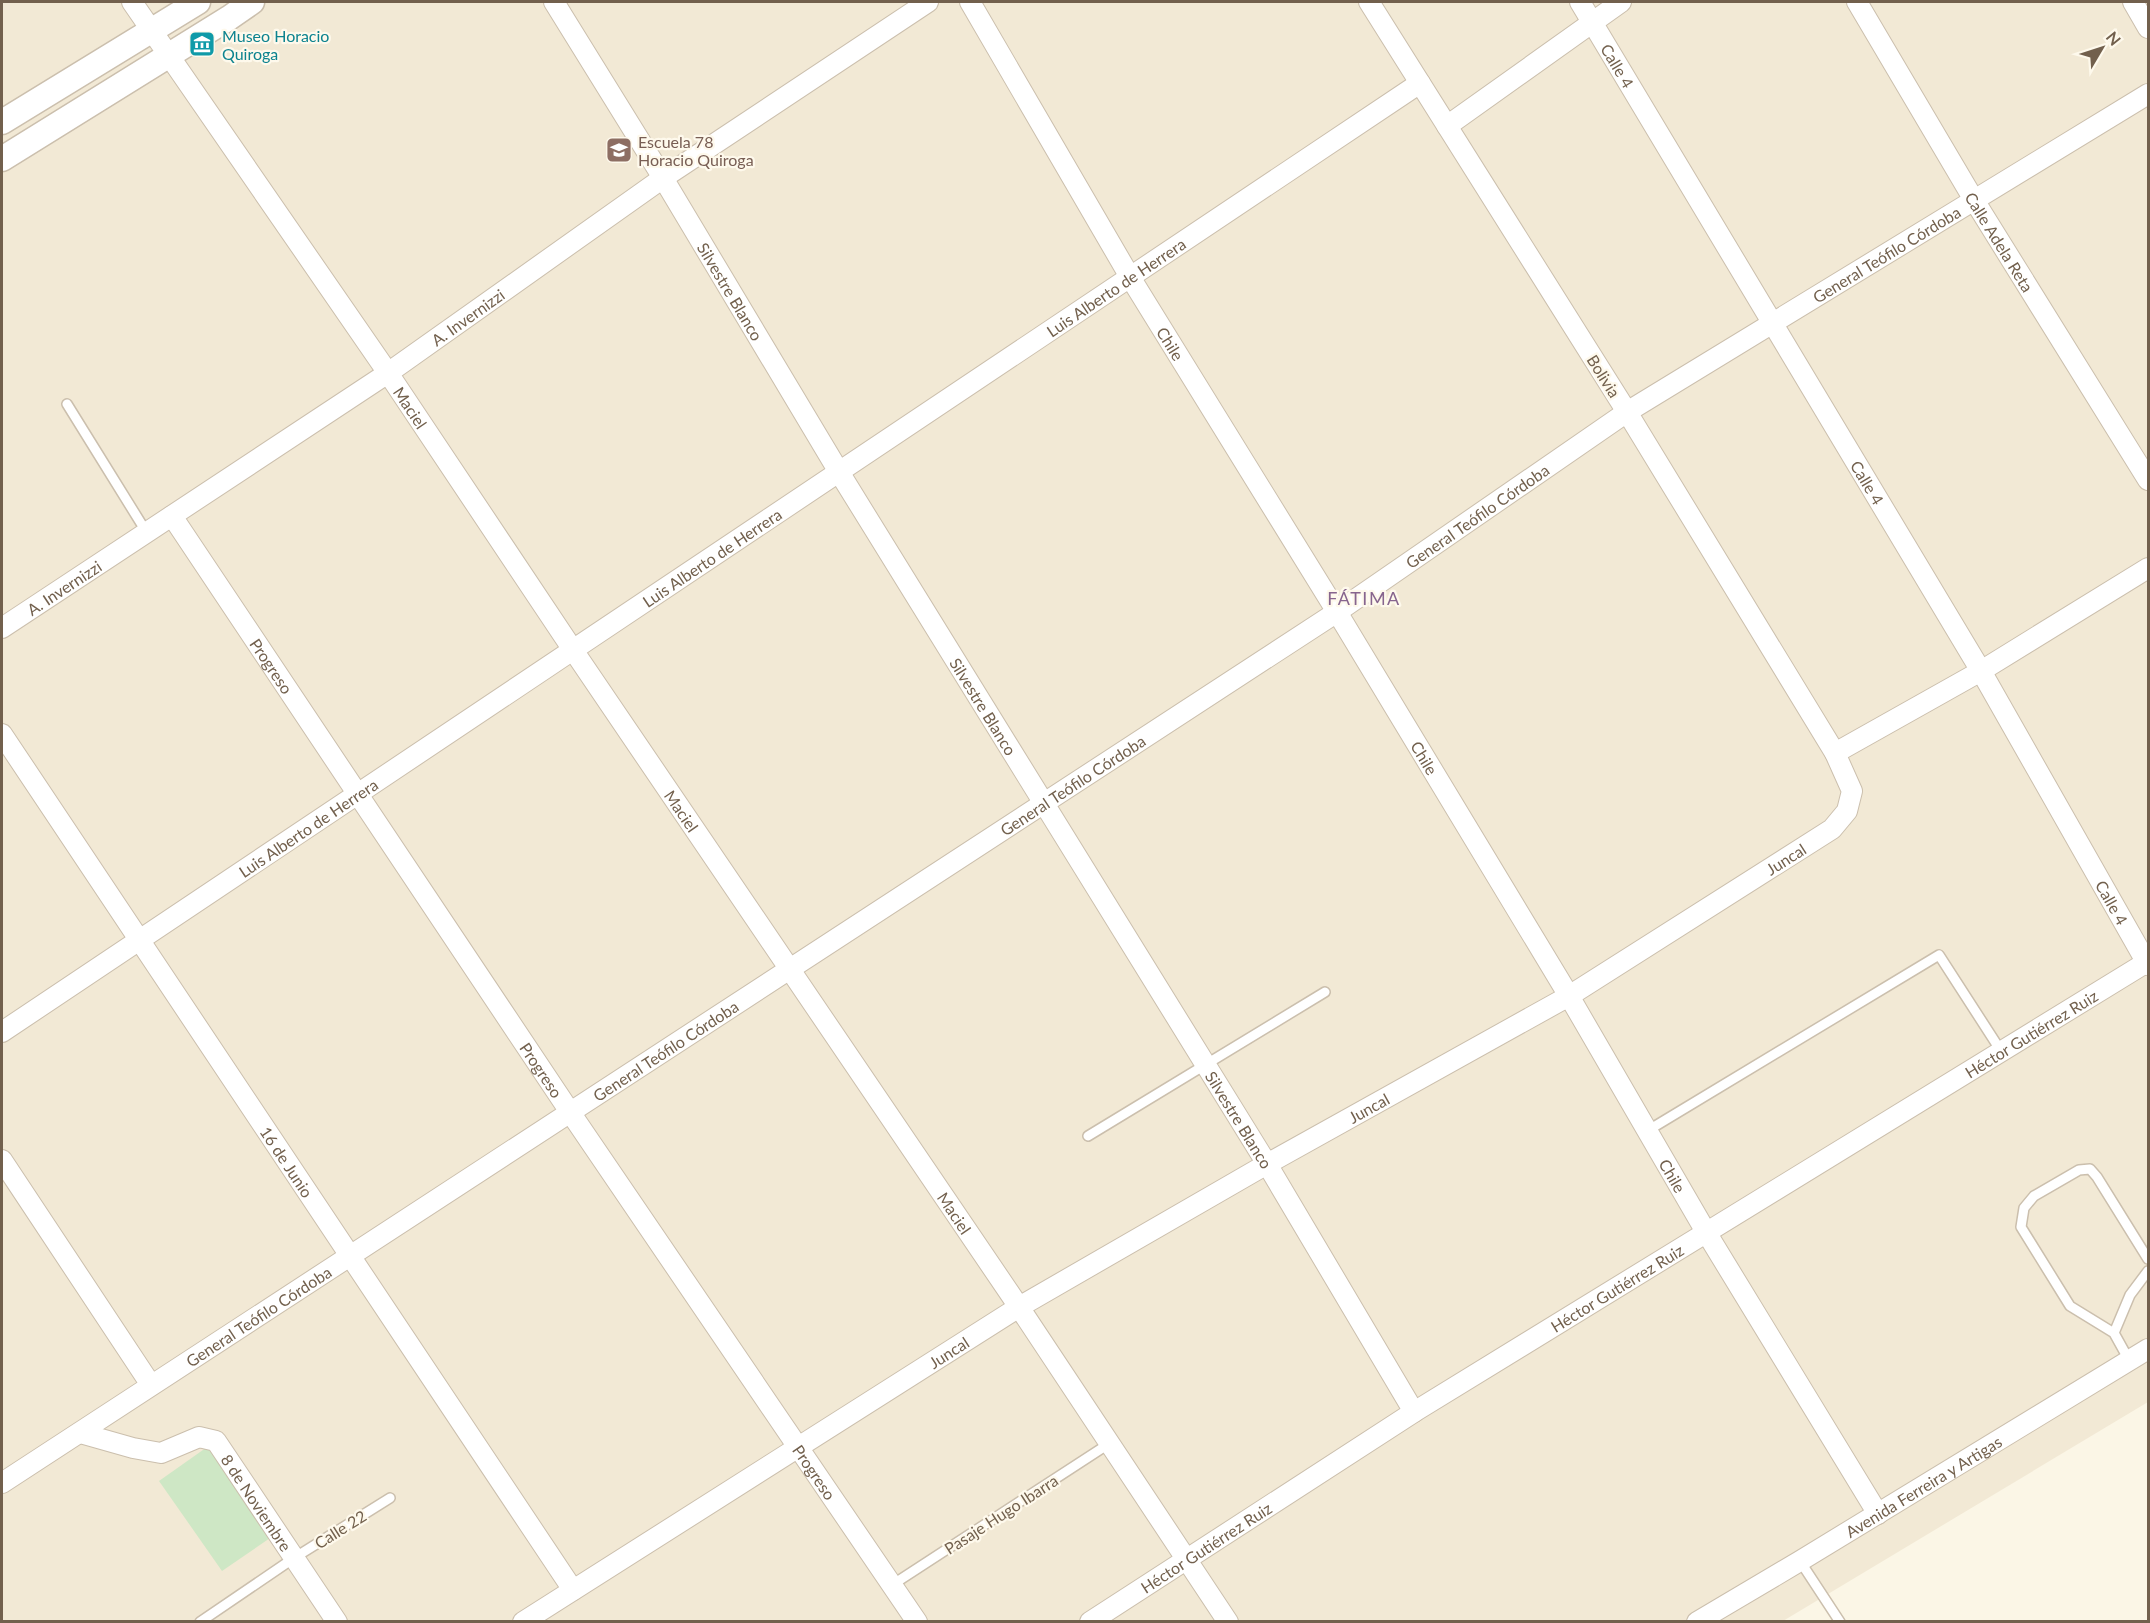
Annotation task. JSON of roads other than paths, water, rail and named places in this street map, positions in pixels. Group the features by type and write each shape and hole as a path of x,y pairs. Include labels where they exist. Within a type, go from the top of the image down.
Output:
{"street":[{"name":"Maciel","path":"132,2 388,374 1019,1307 1228,1622"},
{"path":"2,122 198,2"},
{"path":"2,159 252,2"},
{"name":"Silvestre Blanco","path":"554,2 663,178 839,472 1267,1164 1414,1412"},
{"name":"A. Invernizzi","path":"2,628 388,374 663,178 928,2"},
{"name":"Chile","path":"969,2 1130,278 1569,996 1706,1232 1878,1514"},
{"name":"Bolivia","path":"1370,2 1627,412 1835,753"},
{"name":"Calle 4","path":"1580,2 1981,671 2148,963"},
{"path":"1447,126 1620,2"},
{"name":"Calle Adela Reta","path":"1857,2 1974,200 2148,480"},
{"path":"2133,2 2148,28"},
{"name":"Luis Alberto de Herrera","path":"2,1032 1420,83"},
{"name":"General Teófilo Córdoba","path":"2,1483 1336,612 1627,412 2148,94"},
{"name":"Progreso","path":"172,516 570,1112 917,1622"},
{"path":"1835,753 1981,671 2148,568"},
{"name":"16 de Junio","path":"2,734 573,1590"},
{"name":"Juncal","path":"523,1622 1019,1307 1267,1164 1569,996 1832,829 1847,811 1851,790 1835,753"},
{"name":"Héctor Gutiérrez Ruiz","path":"1090,1622 1414,1412 2148,963"},
{"path":"2,1160 151,1385"},
{"name":"Avenida Ferreira y Artigas","path":"1697,1622 2148,1349"},
{"name":"8 de Noviembre","path":"80,1433 133,1448 161,1453 199,1437 216,1442 337,1622"}],"lane":[{"path":"67,404 147,532"},
{"path":"1647,1131 1939,955 2001,1051"},
{"path":"1088,1136 1325,992"},
{"path":"2129,1360 2114,1334 2070,1306 2021,1227 2024,1208 2034,1196 2079,1170 2090,1170 2097,1177 2148,1259"},
{"path":"2114,1334 2130,1295 2148,1270"},
{"name":"Pasaje Hugo Ibarra","path":"892,1585 1110,1443"},
{"name":"Calle 22","path":"200,1622 294,1558 390,1498"},
{"path":"1800,1561 1840,1622"}],"place":[{"name":"Museo Horacio Quiroga","path":"202,44"},
{"name":"Escuela 78 Horacio Quiroga","path":"619,150"}],"district":[{"name":"FÁTIMA","path":"1364,598"}]}
